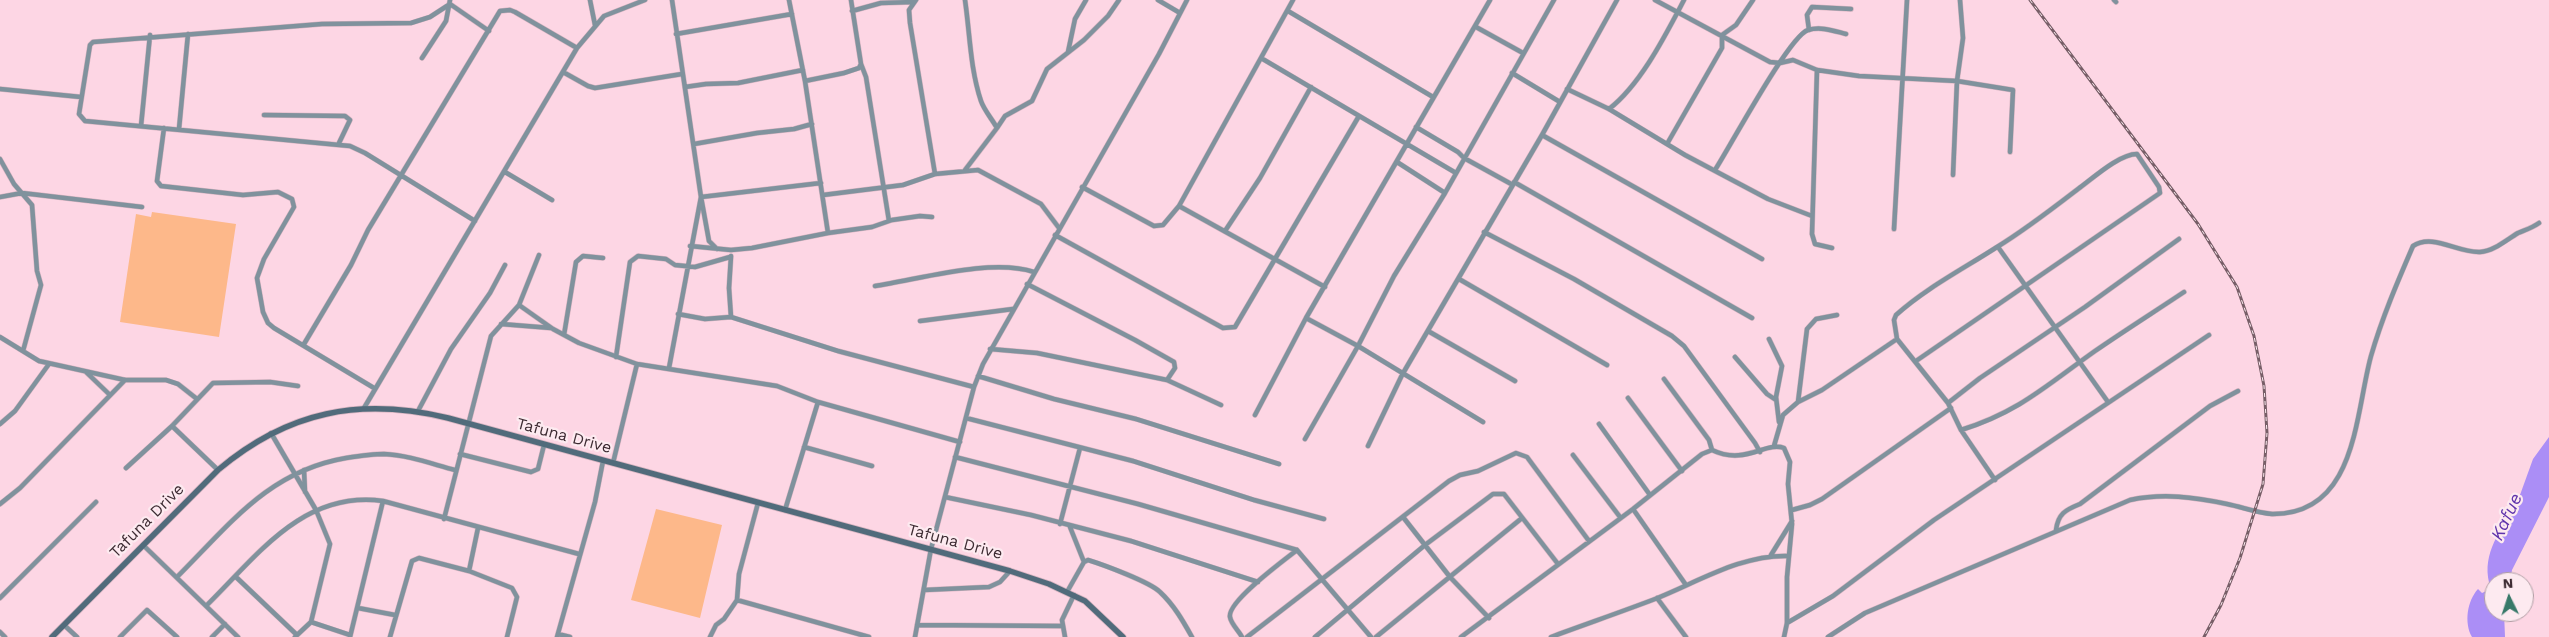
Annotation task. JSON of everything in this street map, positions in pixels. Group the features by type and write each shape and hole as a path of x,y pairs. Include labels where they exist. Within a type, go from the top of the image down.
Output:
{"main road":[{"name":"Tafuna Drive","path":"52,637 218,470 244,448 271,433 306,419 364,408 418,411 1010,570 1074,595 1092,606 1123,637"}],"street":[{"path":"590,0 595,25"},
{"path":"364,408 374,388 505,172 577,48 604,16 644,0"},
{"path":"672,0 694,144 700,198 709,241 718,249"},
{"path":"789,0 805,81 828,233"},
{"path":"851,0 861,64 866,77 882,189 889,221"},
{"path":"965,0 971,38 970,58 981,102 997,128"},
{"path":"1068,52 1075,19 1086,0"},
{"path":"965,170 1005,116 1032,101 1048,69 1084,40 1108,16 1119,0"},
{"path":"1158,0 1180,13"},
{"path":"915,637 931,549 978,376 990,348 1187,0"},
{"path":"1082,187 1154,226 1164,225 1179,206 1293,0"},
{"path":"1255,415 1306,318 1490,0"},
{"path":"1305,439 1358,346 1394,276 1445,193 1554,0"},
{"path":"1368,446 1402,375 1542,135 1617,0"},
{"path":"1655,0 1765,60 1780,63 1794,60 1817,70 1903,79 1957,81 2012,90 2010,152"},
{"path":"1609,109 1636,82 1684,0"},
{"path":"1722,36 1736,25 1753,0"},
{"path":"1894,229 1907,0"},
{"path":"1952,175 1957,81 1963,38 1960,0"},
{"path":"852,11 881,3 915,1"},
{"path":"915,1 909,10 910,23 935,174"},
{"path":"450,2 489,31"},
{"path":"450,2 430,17 411,23 330,23 188,34 150,35 91,43 81,97 80,114 82,120 339,143 363,152 475,221"},
{"path":"422,58 446,20 450,2"},
{"path":"1810,30 1807,15 1812,7 1851,9"},
{"path":"304,344 400,176 500,12 510,10 577,48"},
{"path":"1288,12 1434,97"},
{"path":"676,34 792,14"},
{"path":"1476,27 1523,53"},
{"path":"1715,170 1780,63 1800,35 1810,30 1826,29 1846,34"},
{"path":"179,129 188,34"},
{"path":"142,126 150,35"},
{"path":"1667,144 1722,48 1722,36"},
{"path":"1722,48 1734,42"},
{"path":"1260,58 1456,173"},
{"path":"805,81 854,70 861,64"},
{"path":"685,88 706,84 738,84 803,70"},
{"path":"1817,70 1812,234 1815,244 1832,248"},
{"path":"563,72 595,88 682,74"},
{"path":"1512,73 1560,102"},
{"path":"1226,231 1260,178 1311,87"},
{"path":"0,89 81,97"},
{"path":"1567,89 1609,109 1667,144 1768,199 1812,216"},
{"path":"264,115 345,116 350,120 339,143"},
{"path":"1055,235 1227,329 1235,327 1359,116"},
{"path":"694,144 757,133 794,129 812,124"},
{"path":"1416,127 1458,152 1464,158 1752,318"},
{"path":"164,128 157,181 161,186 243,195 278,192 292,199 294,207 264,259 256,283 263,312 268,323 374,388"},
{"path":"1542,135 1762,259"},
{"path":"1916,361 2160,193 2159,187 2137,154 2129,156 2103,170 1998,247 1939,283 1900,311 1894,320 1897,339 1948,403 1961,430 1995,480"},
{"path":"0,160 14,184 32,206 37,271 41,285 23,351"},
{"path":"1397,162 1445,193"},
{"path":"823,195 882,189 912,183 935,174 952,174 965,170 978,170 1041,204 1059,228"},
{"path":"505,172 552,200"},
{"path":"700,198 821,183"},
{"path":"0,197 22,193 142,207"},
{"path":"669,368 700,198"},
{"path":"1179,206 1325,287"},
{"path":"690,246 731,250 791,242 828,233 872,228 889,221 920,216 932,217"},
{"path":"1828,637 1865,614 2056,530 2130,500 2152,495 2179,496 2271,514 2302,509 2315,502 2333,484 2348,460 2371,358 2386,306 2413,246 2422,240 2481,252 2500,245 2539,223"},
{"path":"1484,232 1574,279 1672,336 1690,354 1760,452"},
{"path":"1948,403 1980,378 2178,239"},
{"path":"1998,247 2108,402"},
{"path":"731,250 729,288 731,317"},
{"path":"444,519 455,470 491,336 519,305 540,255"},
{"path":"564,335 576,262 583,256 603,258"},
{"path":"616,356 630,262 638,256 666,259 675,265 706,266 730,257"},
{"path":"418,411 451,349 490,293 505,265"},
{"path":"875,286 984,268 1016,267 1034,272"},
{"path":"1459,279 1607,365"},
{"path":"1027,284 1136,340 1174,362 1176,368 1167,380"},
{"path":"1961,430 1995,419 2024,404 2080,362 2184,292"},
{"path":"519,305 564,335 637,364 777,386 818,402 960,442"},
{"path":"920,321 1013,308"},
{"path":"678,314 705,319 731,317 838,351 974,387"},
{"path":"1798,402 1807,329 1816,320 1837,315"},
{"path":"1306,318 1358,346 1402,375 1483,422"},
{"path":"501,324 553,328"},
{"path":"1428,330 1515,381"},
{"path":"1787,623 1833,596 1919,531 2209,335"},
{"path":"0,337 38,361 125,380 151,382 166,380 178,384 197,399"},
{"path":"1769,339 1782,366 1776,400 1779,423"},
{"path":"1774,446 1783,414 1798,402 1822,390 1897,339"},
{"path":"990,348 1037,354 1167,380 1221,405"},
{"path":"1735,357 1767,394 1776,400"},
{"path":"0,424 15,410 49,364"},
{"path":"613,464 637,364"},
{"path":"85,371 110,396"},
{"path":"978,376 1054,399 1147,422 1278,464"},
{"path":"1664,379 1709,440 1712,450"},
{"path":"0,504 20,488 125,380"},
{"path":"126,468 172,426 213,383 270,382 298,386"},
{"path":"2056,530 2058,518 2065,510 2080,504 2210,406 2238,391"},
{"path":"1628,398 1682,471"},
{"path":"785,510 818,402"},
{"path":"1792,510 1822,499 1950,408"},
{"path":"966,418 1133,461 1259,501 1324,519"},
{"path":"1599,424 1650,495"},
{"path":"172,426 218,470"},
{"path":"236,577 296,636 311,622 330,544 316,510 293,474 283,452 271,433"},
{"path":"460,454 531,472 538,469 544,445"},
{"path":"1461,637 1633,509 1682,471 1695,458 1712,450 1729,457 1760,452 1774,446 1784,448 1790,458 1788,484 1792,521 1787,623 1784,637"},
{"path":"804,447 872,466"},
{"path":"1060,524 1080,448"},
{"path":"1247,637 1460,475 1478,471 1519,453 1527,457 1589,541"},
{"path":"178,576 242,510 267,490 293,474 327,462 384,454 455,470"},
{"path":"1573,455 1620,517"},
{"path":"955,457 1070,486 1297,550 1371,637"},
{"path":"570,637 557,635 578,554 595,502 603,461"},
{"path":"304,470 305,494"},
{"path":"1315,637 1425,545 1489,496 1497,493 1504,494 1558,564"},
{"path":"945,497 1031,515 1070,527 1132,542 1258,582"},
{"path":"207,605 276,534 316,510 368,499 383,501 578,554"},
{"path":"311,622 350,636 383,501"},
{"path":"0,598 96,502"},
{"path":"710,637 716,626 724,619 737,600 739,574 758,503"},
{"path":"1633,509 1686,585"},
{"path":"1403,517 1450,576 1488,618"},
{"path":"1376,637 1522,518"},
{"path":"1771,555 1792,521"},
{"path":"1070,527 1084,562"},
{"path":"469,571 478,528"},
{"path":"143,544 178,576 238,637"},
{"path":"1242,637 1230,618 1230,609 1258,582 1297,550"},
{"path":"1551,637 1657,598 1711,574 1771,555 1789,556"},
{"path":"390,637 395,614 415,559 469,571 512,588 516,592 517,597 507,637"},
{"path":"1067,592 1084,562 1088,560 1100,564 1159,590 1175,608 1192,637"},
{"path":"924,590 989,587 1000,582 1010,570"},
{"path":"1065,637 1062,618 1074,595"},
{"path":"1657,598 1686,637"},
{"path":"737,600 869,637"},
{"path":"358,608 395,614"},
{"path":"120,637 147,610 177,637"},
{"path":"212,637 225,624"},
{"path":"64,625 78,637"},
{"path":"917,625 1062,626"},
{"path":"0,632 5,637"}],"shaded area":[{"path":"152,212 236,224 219,337 120,322 136,214 151,217"},
{"path":"2549,437 2549,497 2512,572 2488,572 2492,547 2512,508 2516,506 2533,459"},
{"path":"656,509 722,525 700,618 631,600"},
{"path":"2478,589 2482,593 2484,592 2484,622 2504,622 2505,637 2472,637 2467,619 2469,606"}],"railway":[{"path":"2030,0 2198,224 2237,287 2254,336 2264,386 2267,433 2263,484 2240,558 2221,605 2204,637"}],"water label":[{"name":"Kafue","path":"2507,517"}]}
